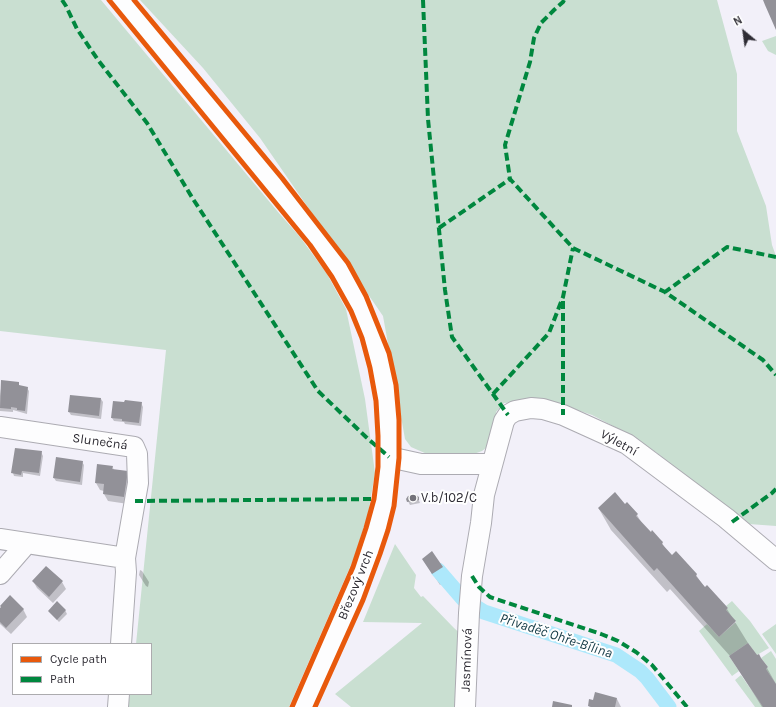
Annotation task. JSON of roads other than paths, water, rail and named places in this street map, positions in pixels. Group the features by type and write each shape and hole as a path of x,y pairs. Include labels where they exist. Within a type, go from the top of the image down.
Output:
{"street":[{"name":"Březový vrch","path":"121,0 264,171 341,272 356,298 365,318 373,340 384,380 389,427 389,457 380,519 372,548 358,585 304,707"},
{"name":"Výletní","path":"492,464 504,421 508,415 515,411 531,408 543,409 563,415 627,444 726,518 776,560"},
{"name":"Slunečná","path":"0,427 134,447 137,454 138,484 125,558 126,572 121,643"},
{"path":"389,457 421,464 492,464"},
{"name":"Jasmínová","path":"465,707 471,586 484,495 492,464"},
{"path":"0,539 125,558"},
{"path":"0,574 27,543"},
{"path":"118,707 119,695"}],"waterway":[{"name":"Přivaděč Ohře-Bílina","path":"438,570 463,599 484,612 616,655 640,671 669,707"}],"place":[{"name":"V.b/102/C","path":"413,498"}]}
